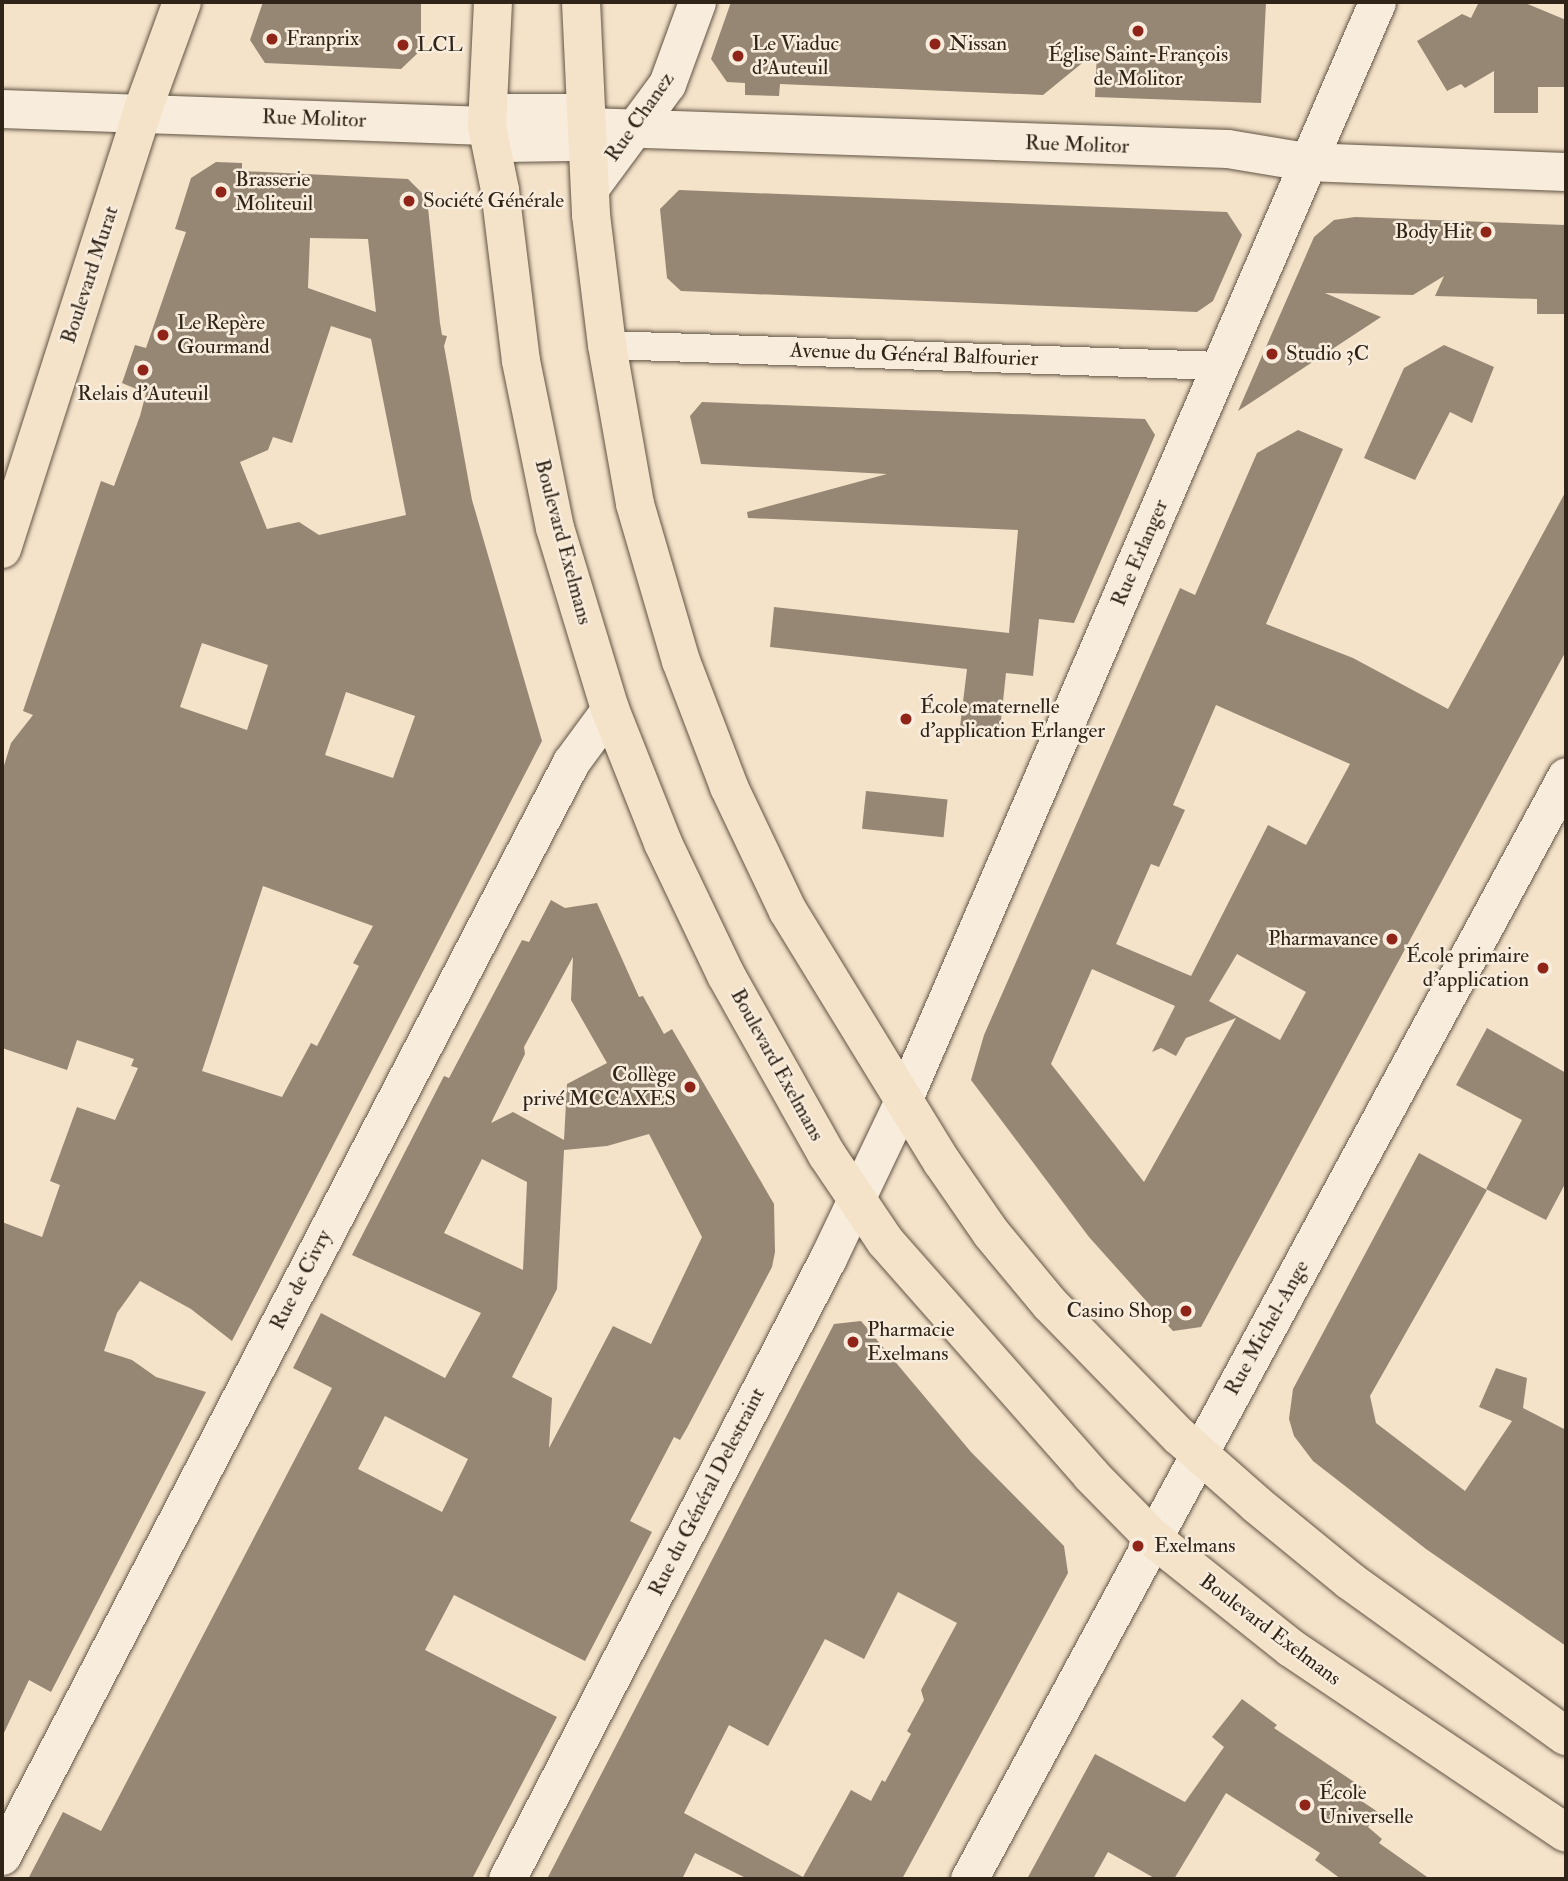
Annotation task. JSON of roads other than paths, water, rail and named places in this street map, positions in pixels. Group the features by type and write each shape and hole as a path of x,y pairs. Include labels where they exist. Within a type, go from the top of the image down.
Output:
{"main road":[{"name":"Boulevard Murat","path":"2,549 142,112 182,2"},
{"name":"Boulevard Exelmans","path":"493,2 487,126 500,190 521,361 550,503 610,709 663,843 726,975 857,1200 885,1241 989,1361 1154,1539 1292,1648 1566,1833"},
{"path":"581,2 590,188 607,345 635,505 681,661 729,788 788,911 902,1103 992,1233 1050,1304 1201,1455 1350,1581 1566,1736"}],"street":[{"name":"Rue Chanez","path":"590,188 667,84 697,2"},
{"name":"Rue Erlanger","path":"902,1103 1377,2"},
{"name":"Rue Molitor","path":"2,109 487,126 504,143 571,142 587,127 1228,149 1306,162 1566,172"},
{"name":"Avenue du Général Balfourier","path":"607,345 1221,366"},
{"name":"Rue de Civry","path":"2,1856 571,762 610,709"},
{"name":"Rue Michel-Ange","path":"969,1879 1201,1455 1566,776"},
{"name":"Rue du Général Delestraint","path":"507,1879 857,1200 902,1103"}],"place":[{"name":"Église Saint-François de Molitor","path":"1138,31"},
{"name":"Franprix","path":"272,39"},
{"name":"Nissan","path":"935,44"},
{"name":"LCL","path":"403,45"},
{"name":"Le Viaduc d'Auteuil","path":"738,56"},
{"name":"Brasserie Moliteuil","path":"221,192"},
{"name":"Société Générale","path":"409,201"},
{"name":"Body Hit","path":"1486,232"},
{"name":"Le Repère Gourmand","path":"163,335"},
{"name":"Studio 3C","path":"1272,354"},
{"name":"Relais d'Auteuil","path":"143,370"},
{"name":"École maternelle d'application Erlanger","path":"906,719"},
{"name":"Pharmavance","path":"1392,939"},
{"name":"École primaire d'application","path":"1543,968"},
{"name":"Collège privé MCCAXES","path":"690,1087"},
{"name":"Casino Shop","path":"1186,1311"},
{"name":"Pharmacie Exelmans","path":"853,1342"},
{"name":"Exelmans","path":"1138,1546"},
{"name":"École Universelle","path":"1305,1805"}]}
